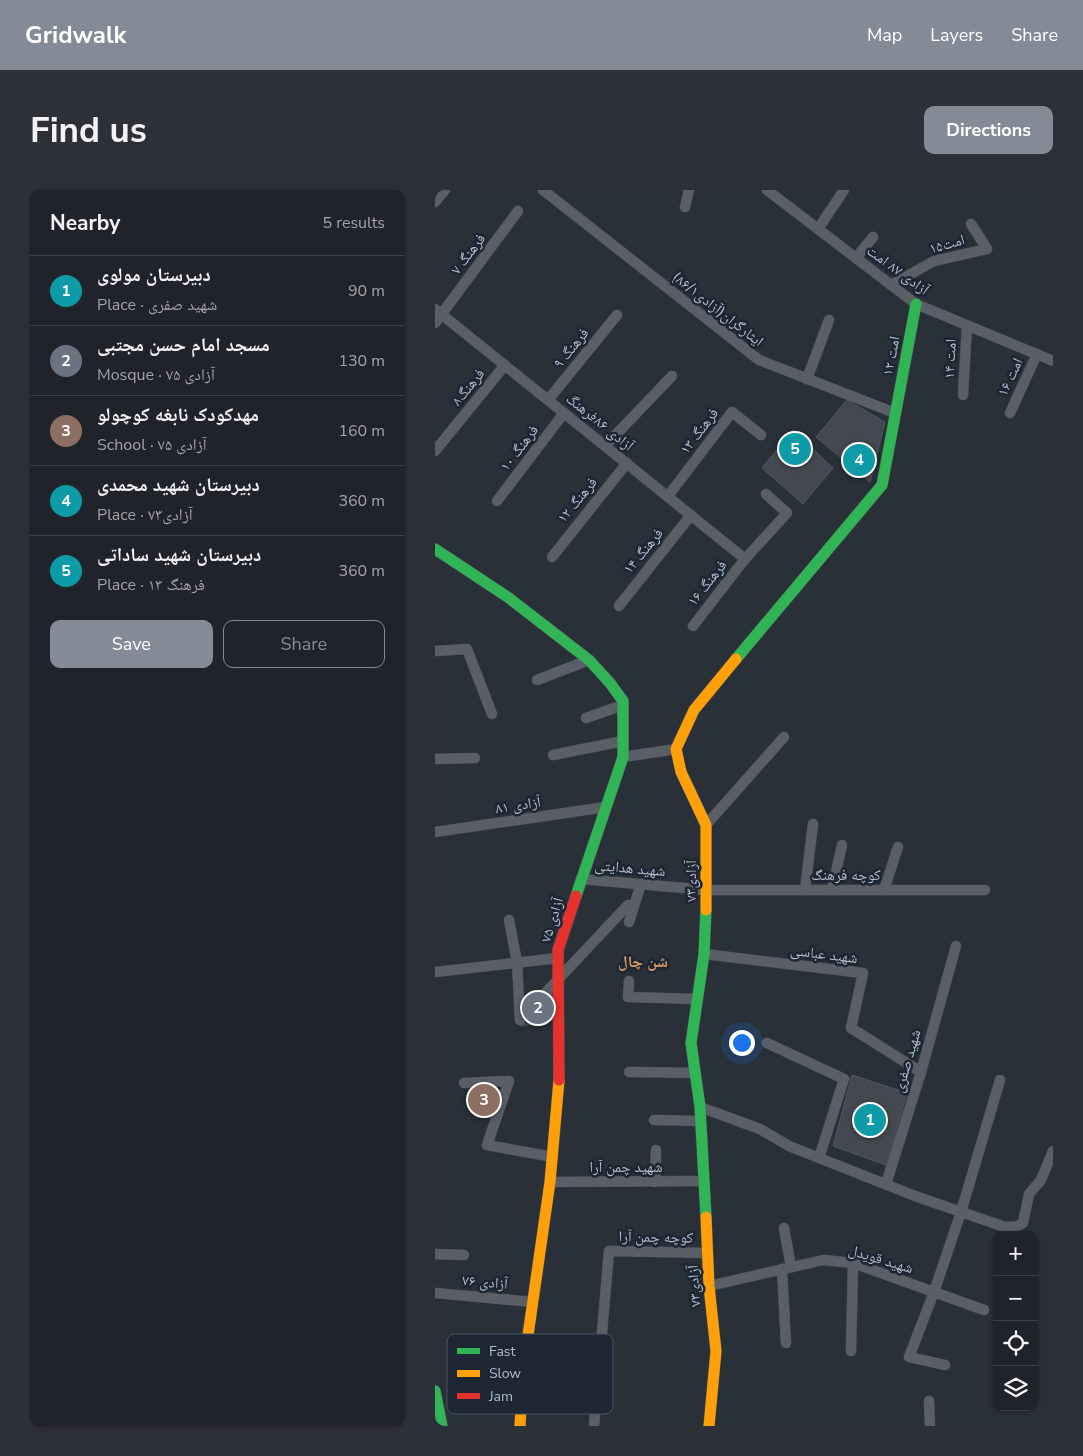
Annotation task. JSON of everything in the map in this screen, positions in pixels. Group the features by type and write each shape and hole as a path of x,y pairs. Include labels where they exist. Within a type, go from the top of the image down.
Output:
{"street":[{"path":"435,202 445,190"},
{"name":"ایثارگران(آزادی۸۶/۱)","path":"543,190 759,360 895,413"},
{"path":"685,207 689,190"},
{"name":"آزادی ۸۷ امت","path":"767,190 916,304 1053,361"},
{"path":"818,229 844,190"},
{"name":"فرهنگ ۷","path":"435,323 438,312 518,211"},
{"name":"امت۱۵","path":"891,284 934,262 987,249 971,224"},
{"path":"856,258 873,236"},
{"name":"امت ۱۲","path":"895,413 916,304"},
{"name":"آزادی ۸۶فرهنگ","path":"438,312 745,559"},
{"name":"فرهنگ ۹","path":"548,400 617,315"},
{"path":"807,379 829,320"},
{"name":"امت ۱۴","path":"963,395 967,325"},
{"name":"امت ۱۶","path":"1010,413 1037,354"},
{"name":"فرهنگ۸","path":"435,451 505,365"},
{"path":"605,446 672,376"},
{"name":"فرهنگ ۱۳","path":"668,496 732,412 761,434"},
{"name":"فرهنگ ۱۰","path":"497,501 564,413"},
{"path":"623,757 676,749 694,710 882,485 895,413"},
{"name":"فرهنگ ۱۲","path":"552,557 627,463"},
{"name":"فرهنگ ۱۶","path":"693,626 745,559 787,513 766,494"},
{"name":"فرهنگ ۱۴","path":"619,606 691,515"},
{"path":"435,548 509,598 589,660 610,683 623,701 623,705 586,718"},
{"path":"435,651 467,649 492,714"},
{"path":"537,680 589,660"},
{"name":"آزادی ۷۵","path":"528,1334 550,1182 560,1070 558,950 623,757 623,705"},
{"path":"706,826 784,737"},
{"path":"553,755 623,741"},
{"name":"آزادی۷۳","path":"676,749 681,772 706,826 707,890 704,954 691,1043 700,1107 709,1286 715,1351 709,1426"},
{"path":"435,760 475,758"},
{"name":"آزادی ۸۱","path":"435,832 606,807"},
{"path":"805,890 813,824"},
{"path":"832,890 843,845"},
{"path":"884,890 898,847"},
{"name":"شهید هدایتی","path":"581,879 707,890"},
{"path":"629,922 641,884"},
{"name":"کوچه فرهنگ","path":"707,890 985,890"},
{"path":"509,920 517,962 519,1020 628,905"},
{"name":"شهید صفری","path":"886,1184 921,1072 956,946"},
{"name":"شهید عباسی","path":"704,954 863,973 851,1028 921,1072"},
{"path":"435,972 558,958"},
{"path":"629,981 628,997 697,999"},
{"path":"767,1043 843,1079 819,1158"},
{"path":"629,1072 695,1072"},
{"path":"945,1365 909,1357 934,1292 961,1212 1000,1080"},
{"path":"464,1083 509,1081 487,1146 553,1156"},
{"path":"700,1107 760,1129 789,1146 819,1158 1002,1226 1018,1226 1023,1223 1029,1194 1041,1180 1053,1151"},
{"path":"654,1120 700,1121"},
{"path":"655,1182 656,1150"},
{"name":"شهید چمن آرا","path":"550,1182 703,1181"},
{"path":"783,1228 787,1268 786,1343"},
{"name":"کوچه چمن آرا","path":"602,1334 609,1251 707,1253"},
{"path":"435,1254 464,1255"},
{"name":"شهید قویدل","path":"709,1286 823,1260 853,1263 984,1310"},
{"path":"851,1352 853,1263"},
{"name":"آزادی ۷۶","path":"435,1293 533,1302"},
{"path":"435,1391 443,1426"},
{"path":"929,1401 930,1426"}],"building":[{"path":"847,400 885,422 870,482 816,437"},
{"path":"793,430 833,468 803,504 762,468"},
{"path":"552,991 553,1020 521,1026 525,997"},
{"path":"852,1075 907,1093 886,1165 833,1146"}],"traffic: fast":[{"path":"736,659 882,485 916,304"},
{"path":"435,549 509,598 589,660 623,701 623,757 576,896"},
{"path":"706,910 704,954 691,1043 700,1107 706,1217"},
{"path":"435,1391 442,1426"}],"traffic: slow":[{"path":"706,910 706,825 681,772 676,749 694,710 736,659"},
{"path":"528,1334 550,1182 559,1080"},
{"path":"706,1217 709,1286 716,1351 709,1426"},
{"path":"520,1426 521,1414"}],"traffic: jam":[{"path":"559,1080 558,950 576,896"}],"place":[{"name":"دبیرستان شهید ساداتی","path":"795,449"},
{"name":"دبیرستان شهید محمدی","path":"859,460"},
{"name":"مسجد امام حسن مجتبی","path":"538,1008"},
{"name":"مهدکودک نابغه کوچولو","path":"484,1100"},
{"name":"دبیرستان مولوی","path":"870,1120"}],"district":[{"name":"شن چال","path":"643,961"}]}
